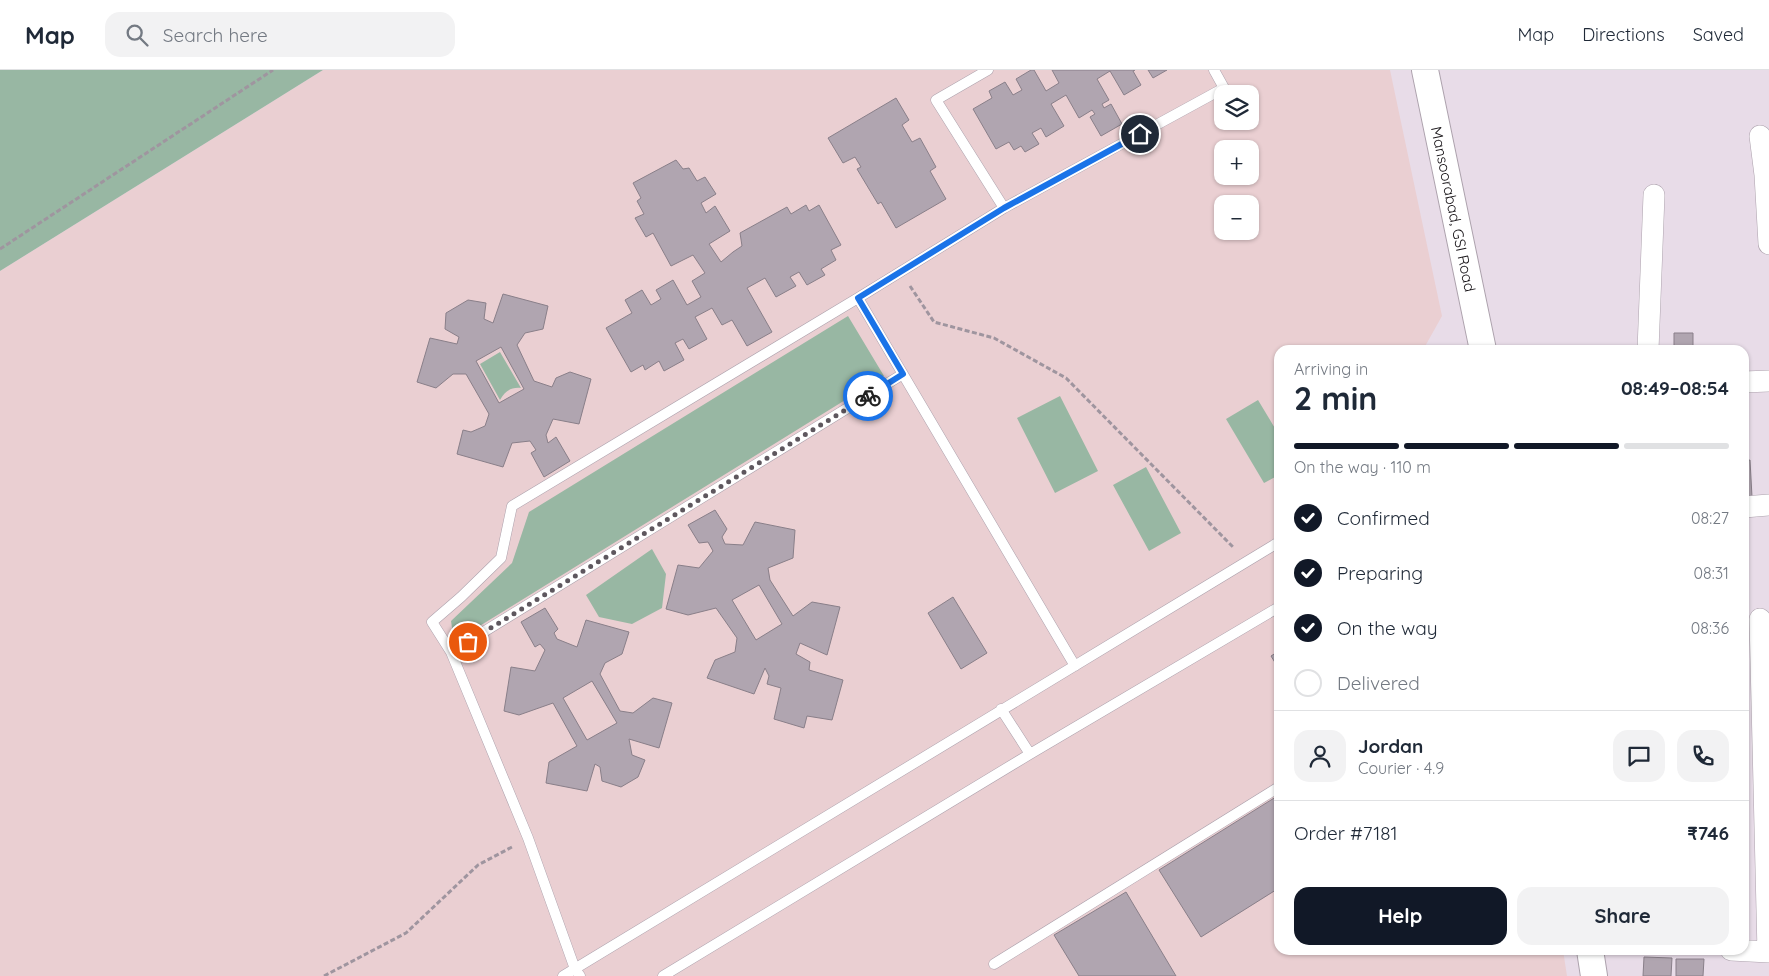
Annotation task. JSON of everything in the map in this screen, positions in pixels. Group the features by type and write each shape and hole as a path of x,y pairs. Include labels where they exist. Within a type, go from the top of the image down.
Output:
{"street":[{"name":"Mansoorabad, GSI Road","path":"1426,70 1482,345"},
{"path":"1760,136 1767,175 1769,244"},
{"path":"1648,345 1654,195"},
{"path":"1749,382 1769,381"},
{"path":"1749,507 1769,505"},
{"path":"1749,951 1769,952 1758,619"},
{"path":"1591,955 1594,976"}],"lane":[{"path":"988,70 936,100 1004,208"},
{"path":"578,972 528,838 452,652 432,622 501,558 512,506 1004,208 1224,88 1214,70"},
{"path":"858,298 1075,666"},
{"path":"452,652 903,374"},
{"path":"563,976 578,972 1001,709 1274,545"},
{"path":"663,976 1030,754 1274,610"},
{"path":"1001,709 1030,754"},
{"path":"994,964 1274,790"}],"path":[{"path":"0,249 273,70"},
{"path":"900,272 934,322 994,338 1066,378 1246,561"},
{"path":"324,976 406,932 478,865 528,838"}],"shaded area":[{"path":"323,70 1390,70 1442,316 1426,345 1274,345 1274,955 1564,955 1567,976 0,976 0,271"}],"green space":[{"path":"0,70 323,70 0,271"},
{"path":"848,316 884,376 465,635 453,634 451,621 512,563 529,512"},
{"path":"500,352 521,388 509,390 500,400 480,364"},
{"path":"1060,396 1098,471 1055,493 1017,418"},
{"path":"1258,400 1274,427 1274,478 1264,483 1226,419"},
{"path":"1146,467 1181,533 1149,551 1113,485"},
{"path":"652,549 666,574 662,608 632,624 599,617 586,595"}],"building":[{"path":"1034,70 1046,91 1059,83 1052,70 1135,70 1133,71 1141,85 1124,95 1110,71 1097,79 1109,100 1102,104 1104,108 1111,104 1122,124 1101,136 1090,117 1095,114 1092,110 1079,118 1066,95 1051,104 1064,126 1046,137 1041,128 1032,133 1039,144 1025,152 1021,146 1014,150 1009,142 996,149 973,109 992,98 989,91 1005,82 1013,95 1022,90 1016,79"},
{"path":"1148,70 1167,70 1153,78"},
{"path":"896,98 909,120 902,125 912,142 920,138 936,167 930,171 946,199 896,228 881,202 878,204 857,169 861,167 855,157 843,163 828,138"},
{"path":"676,160 683,169 689,168 697,181 705,177 716,194 701,203 706,213 715,206 730,231 709,244 721,262 742,246 740,233 787,207 791,214 806,205 809,211 819,205 841,245 831,250 836,260 821,269 825,275 807,285 799,272 790,277 796,286 776,297 765,278 747,288 772,332 747,346 732,320 722,325 712,308 695,317 707,339 689,349 683,339 675,343 684,360 664,371 659,361 645,370 643,365 631,372 606,328 632,313 625,300 642,290 651,305 661,299 656,290 673,280 687,305 701,297 692,281 705,273 693,255 671,266 653,233 646,237 635,218 644,214 637,201 641,198 633,183"},
{"path":"503,294 548,306 543,329 525,333 517,345 534,381 552,387 556,378 570,372 591,379 579,424 553,419 546,435 548,443 556,437 570,461 544,477 531,453 536,450 530,441 512,443 503,467 457,454 463,430 471,432 485,426 489,414 466,374 453,374 436,388 417,382 430,338 457,344 459,337 445,329 446,313 468,300 486,303 484,319 493,323","holes":["501,347 524,389 499,403 476,361"]},
{"path":"1674,333 1693,333 1693,345 1674,345"},
{"path":"1750,460 1752,497 1749,497"},
{"path":"715,510 727,529 722,537 725,544 743,545 755,522 795,530 793,558 768,568 770,580 793,616 812,602 840,607 827,655 800,643 796,654 810,662 809,670 843,680 832,720 807,716 804,728 774,719 781,688 767,684 769,676 765,668 754,694 707,678 715,660 735,652 737,638 716,608 688,615 666,609 678,565 699,568 713,551 708,542 699,543 688,525","holes":["759,585 782,624 756,640 732,600"]},
{"path":"953,597 987,653 961,669 928,613"},
{"path":"545,608 558,629 554,633 557,639 577,647 586,620 629,632 622,654 605,663 600,674 620,711 633,713 653,698 672,703 659,748 629,739 632,755 645,760 638,777 621,787 602,781 600,767 595,764 587,791 546,783 549,762 577,746 553,703 519,715 504,711 511,667 535,671 545,650 540,644 535,647 521,622","holes":["592,681 617,723 587,740 563,698"]},
{"path":"1274,798 1274,891 1201,937 1159,870"},
{"path":"1126,892 1176,976 1079,976 1054,935"},
{"path":"1644,957 1672,958 1671,976 1643,976"},
{"path":"1676,959 1704,959 1703,976 1676,976"}],"way so far":[{"path":"468,642 868,396"}],"route":[{"path":"868,396 903,374 858,298 1004,208 1140,134"}]}
